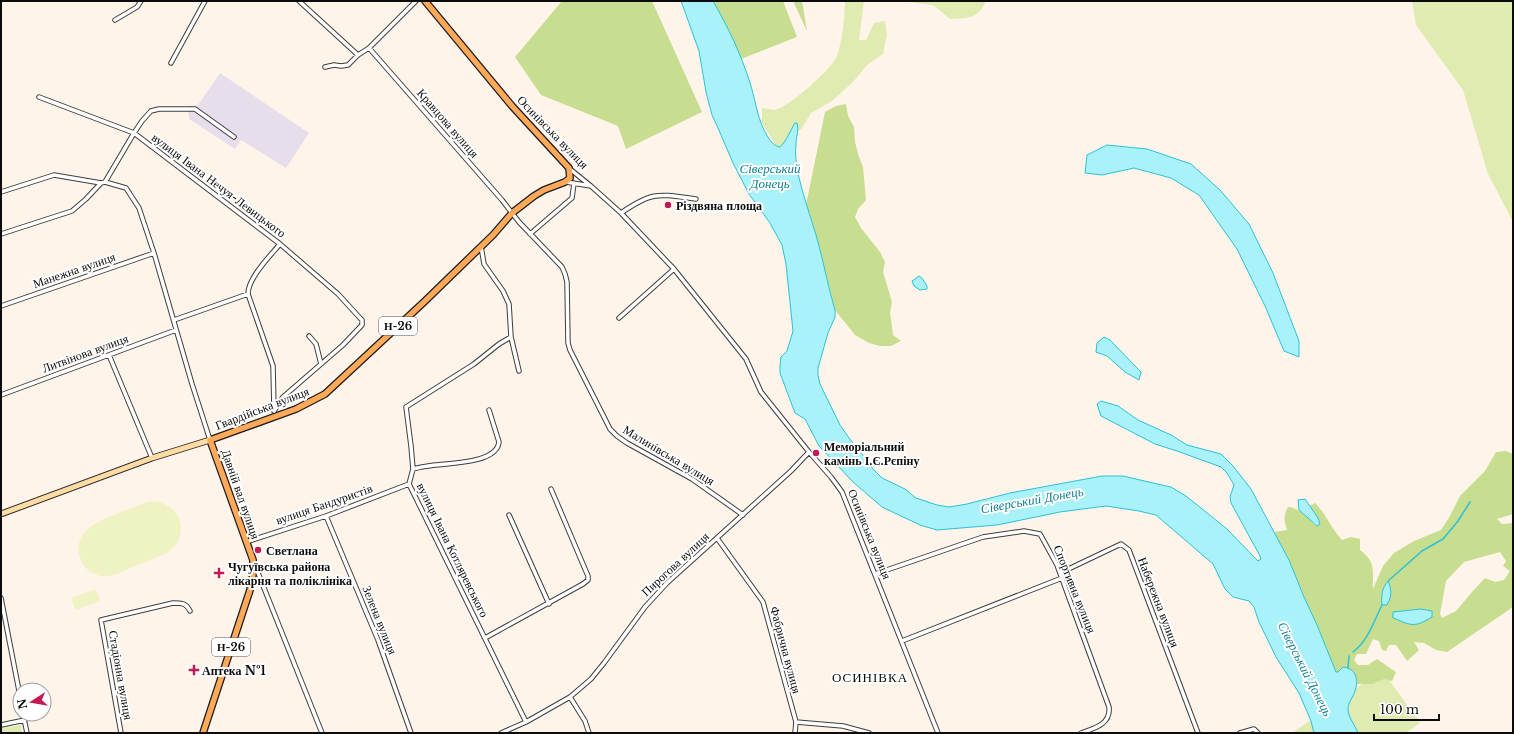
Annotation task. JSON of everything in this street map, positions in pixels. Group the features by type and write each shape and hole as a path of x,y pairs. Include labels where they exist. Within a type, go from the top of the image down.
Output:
{"main road":[{"name":"Осинівська вулиця","path":"425,1 512,106 569,168"},
{"path":"565,182 570,178 569,168"},
{"name":"Гвардійська вулиця","path":"210,440 274,414 306,404 329,390 482,246 512,213 544,190 565,182"},
{"name":"Давній вал вулиця","path":"210,440 253,560"},
{"name":"Н-26","path":"203,733 250,590 253,574 253,560"}],"street":[{"path":"115,20 137,7 141,1"},
{"path":"171,63 205,1"},
{"path":"299,1 358,55"},
{"path":"325,67 334,65 346,66 358,55 369,48 416,1"},
{"name":"Кравцова вулиця","path":"369,48 512,213"},
{"name":"вулиця Івана Нечуя-Левицького","path":"39,97 134,133 280,244 352,308 362,320 362,325 343,345 321,364"},
{"path":"1,234 72,211 103,183 142,121 151,111 159,109 195,109 234,137"},
{"name":"Осинівська вулиця","path":"569,168 621,213 674,269 746,359 761,392 842,492 938,733"},
{"name":"Давній вал вулиця","path":"1,192 54,175 126,188 139,208 210,440"},
{"path":"565,182 592,187"},
{"path":"530,234 572,198 574,183"},
{"path":"621,213 637,202 655,195 696,199"},
{"name":"Малинівська вулиця","path":"512,213 562,267 566,274 568,282 568,343 570,350 610,429 627,443 692,479 743,515"},
{"path":"274,414 273,366 248,294 248,289 252,280 280,244"},
{"path":"482,246 484,264 503,291 509,304 511,337 519,371"},
{"name":"Манежна вулиця","path":"1,306 154,253"},
{"path":"619,318 674,269"},
{"path":"174,320 248,294"},
{"name":"Литвінова вулиця","path":"1,395 176,330"},
{"path":"274,414 282,397 321,364 316,344 309,336"},
{"name":"вулиця Івана Котляревського","path":"511,337 499,344 474,364 406,407 411,446 412,469 409,484 526,722"},
{"path":"109,355 152,458"},
{"path":"412,469 434,465 455,464 483,458 496,451 500,442 489,410"},
{"name":"Гвардійська вулиця","path":"1,514 152,458 210,440"},
{"name":"Пирогова вулиця","path":"501,733 526,722 570,697 590,679 604,663 645,607 667,583 791,471 809,452"},
{"name":"вулиця Бандуристів","path":"246,542 326,516 409,484"},
{"path":"485,638 549,604 588,580 588,576 551,490"},
{"path":"509,515 549,604"},
{"name":"Зелена вулиця","path":"326,516 378,640 411,733"},
{"name":"Спортивна вулиця","path":"875,574 983,538 1024,531 1040,534 1052,554 1062,578 1109,707 1110,712 1108,719 1090,731 1081,733"},
{"name":"Фабрична вулиця","path":"717,538 763,602 796,722 796,733"},
{"name":"Набережна вулиця","path":"1060,573 1121,544 1129,550 1198,733"},
{"name":"Давній вал вулиця","path":"253,560 322,733"},
{"path":"902,641 1062,578"},
{"path":"1,598 17,682"},
{"name":"Стадіонна вулиця","path":"121,733 101,620 173,603 184,603 188,605 190,611"},
{"path":"570,697 586,721 589,733"},
{"path":"1,724 12,722"},
{"path":"24,722 27,733"},
{"path":"796,722 843,726 869,733"},
{"path":"1240,733 1254,729 1258,733"}],"shaded area":[{"path":"220,73 309,133 286,168 241,140 235,149 189,119 188,106 198,105"}],"green space":[{"path":"562,1 652,1 702,112 626,149 618,126 541,95 515,57"},
{"path":"713,1 783,1 797,37 741,59 730,33"},
{"path":"793,1 802,1 807,31"},
{"path":"845,1 864,1 859,40 866,40 874,23 885,21 887,35 883,54 868,64 853,82 832,101 811,113 802,128 783,145 777,147 762,123 762,108 774,110 789,103 819,78 834,62 841,42"},
{"path":"908,1 986,1 980,11 972,16 967,18 950,19 933,5"},
{"path":"1412,1 1513,1 1513,222 1488,174 1463,90 1416,25"},
{"path":"846,104 848,116 854,127 855,142 863,167 866,200 858,209 855,217 861,228 880,252 885,262 883,272 892,302 890,312 893,335 901,341 891,346 880,346 869,343 855,335 835,310 813,224 806,205 825,112 836,106"},
{"path":"1506,451 1513,454 1513,514 1497,519 1502,524 1513,523 1513,607 1447,652 1436,650 1424,643 1414,642 1419,650 1407,661 1396,645 1389,645 1386,651 1382,650 1379,641 1373,639 1366,654 1357,654 1354,660 1358,665 1368,665 1377,659 1396,672 1392,681 1384,679 1372,684 1357,684 1357,678 1341,670 1338,673 1336,672 1289,560 1274,532 1287,530 1284,518 1288,507 1300,511 1316,526 1318,518 1310,506 1315,503 1342,540 1351,537 1360,539 1360,550 1371,563 1373,572 1373,589 1383,566 1394,553 1414,541 1441,530 1460,496 1485,471 1496,452","holes":["1500,552 1506,561 1503,566 1510,571 1504,580 1495,582 1485,578 1456,611 1442,618 1440,614 1446,581 1464,562","1421,609 1408,624 1393,612"]},
{"path":"154,501 172,508 177,515 181,530 175,546 167,553 114,575 98,576 85,567 80,558 79,542 81,537 88,529 108,518 147,502"},
{"path":"96,589 100,601 76,610 71,598"},
{"path":"1382,670 1420,723 1406,733 1292,733"},
{"path":"21,725 22,733 1,733 1,728"}],"water":[{"name":"Сіверський Донець","path":"681,1 713,1 738,51 750,83 762,125 772,143 780,147 795,123 797,123 798,131 796,141 796,159 799,178 818,242 835,310 835,317 828,333 818,368 818,375 820,384 840,425 873,469 882,478 905,489 916,498 937,505 949,507 1010,493 1102,476 1123,476 1171,487 1186,496 1227,529 1258,561 1261,559 1260,556 1231,503 1230,497 1234,485 1227,473 1221,467 1155,444 1101,416 1097,404 1101,401 1118,406 1138,420 1171,435 1187,445 1221,454 1233,466 1251,489 1289,560 1336,672 1343,667 1354,672 1357,683 1349,704 1348,712 1358,733 1314,733 1311,721 1299,693 1276,657 1259,622 1254,607 1249,601 1233,597 1225,589 1213,564 1156,515 1106,506 1060,512 997,525 937,530 920,525 882,507 853,482 819,446 805,419 795,413 780,373 781,357 787,351 793,331 786,264 782,245 770,223 749,194 733,163 712,115 706,92 699,51"},
{"path":"1107,145 1147,149 1191,164 1220,190 1249,224 1273,273 1299,341 1299,357 1284,351 1265,306 1237,249 1199,195 1171,178 1134,168 1102,175 1085,173 1087,155"},
{"path":"919,276 927,286 927,289 920,290 914,286 912,281"},
{"path":"1104,337 1110,340 1141,372 1139,380 1125,372 1107,356 1096,352 1097,343"},
{"path":"1305,499 1318,518 1320,524 1317,526 1299,510 1298,500"},
{"path":"1388,581 1391,596 1387,605 1382,605 1382,592"},
{"path":"1421,609 1432,611 1432,617 1421,623 1415,624 1405,623 1393,618 1393,612"}],"waterway":[{"path":"1388,581 1422,551 1443,539 1458,521 1470,502"},
{"path":"1353,652 1367,637 1382,605"},
{"path":"1348,668 1349,656"}],"place":[{"name":"Різдвяна площа","path":"668,205"},
{"name":"Меморіальний камінь І.Є.Рєпіну","path":"816,453"},
{"name":"Светлана","path":"258,550"},
{"name":"Чугуївська района лікарня та поліклініка","path":"219,573"},
{"name":"Аптека №1","path":"194,670"}],"district":[{"name":"ОСИНІВКА","path":"870,677"}]}
